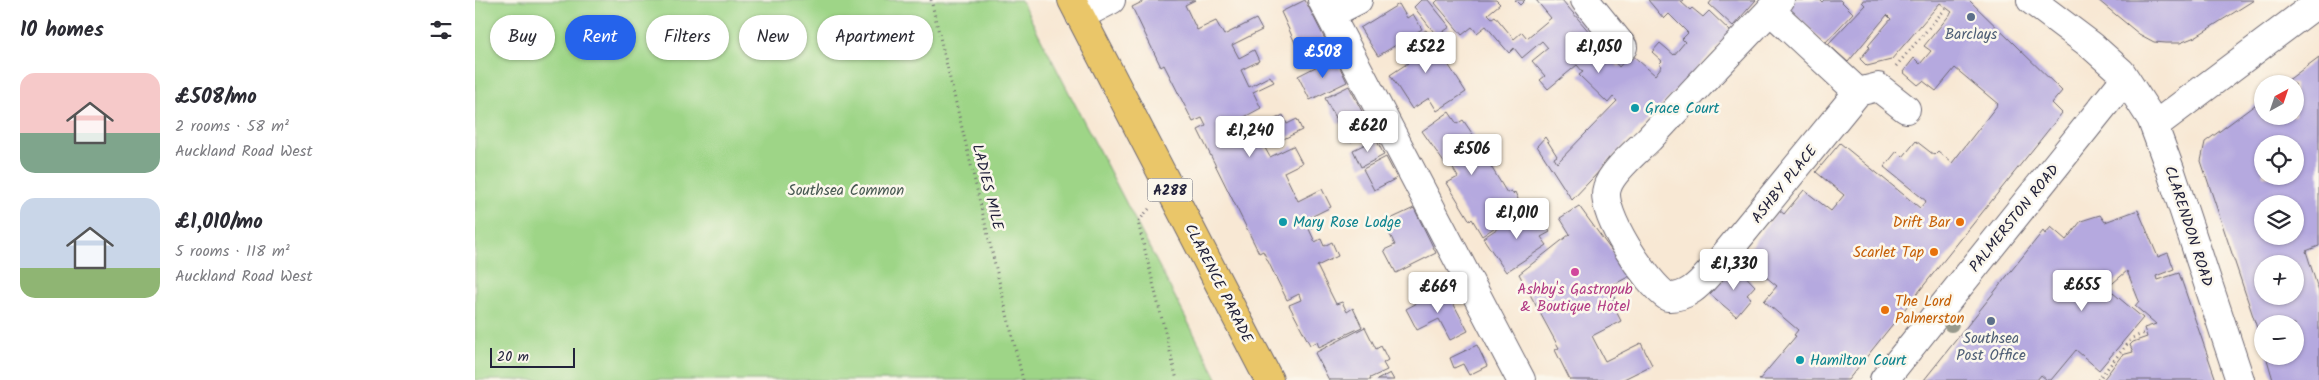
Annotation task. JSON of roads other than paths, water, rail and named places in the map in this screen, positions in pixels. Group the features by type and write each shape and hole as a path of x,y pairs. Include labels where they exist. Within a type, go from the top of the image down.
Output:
{"main road":[{"name":"CLARENCE PARADE","path":"1076,8 1269,380"}],"street":[{"path":"1076,8 1111,0"},
{"path":"1358,0 1326,7 1521,380"},
{"path":"1585,0 1623,47"},
{"name":"CLARENDON ROAD","path":"2031,0 2091,46 2121,72 2154,126 2240,380"},
{"path":"2154,126 2319,2"},
{"name":"ASHBY PLACE","path":"1775,5 1868,90 1703,279 1693,289 1681,296 1668,296 1661,293 1617,234 1608,208 1607,187 1613,177 1775,5"},
{"name":"PALMERSTON ROAD","path":"1884,380 2125,79"},
{"path":"1868,90 1905,109"}],"place":[{"name":"Barclays","path":"1971,17"},
{"name":"Grace Court","path":"1635,108"},
{"name":"Mary Rose Lodge","path":"1283,222"},
{"name":"Drift Bar","path":"1960,222"},
{"name":"Scarlet Tap","path":"1934,252"},
{"name":"Ashby's Gastropub & Boutique Hotel","path":"1575,272"},
{"name":"The Lord Palmerston","path":"1885,310"},
{"name":"Southsea Post Office","path":"1991,321"},
{"name":"Hamilton Court","path":"1800,360"}],"park label":[{"name":"Southsea Common","path":"846,190"}]}
